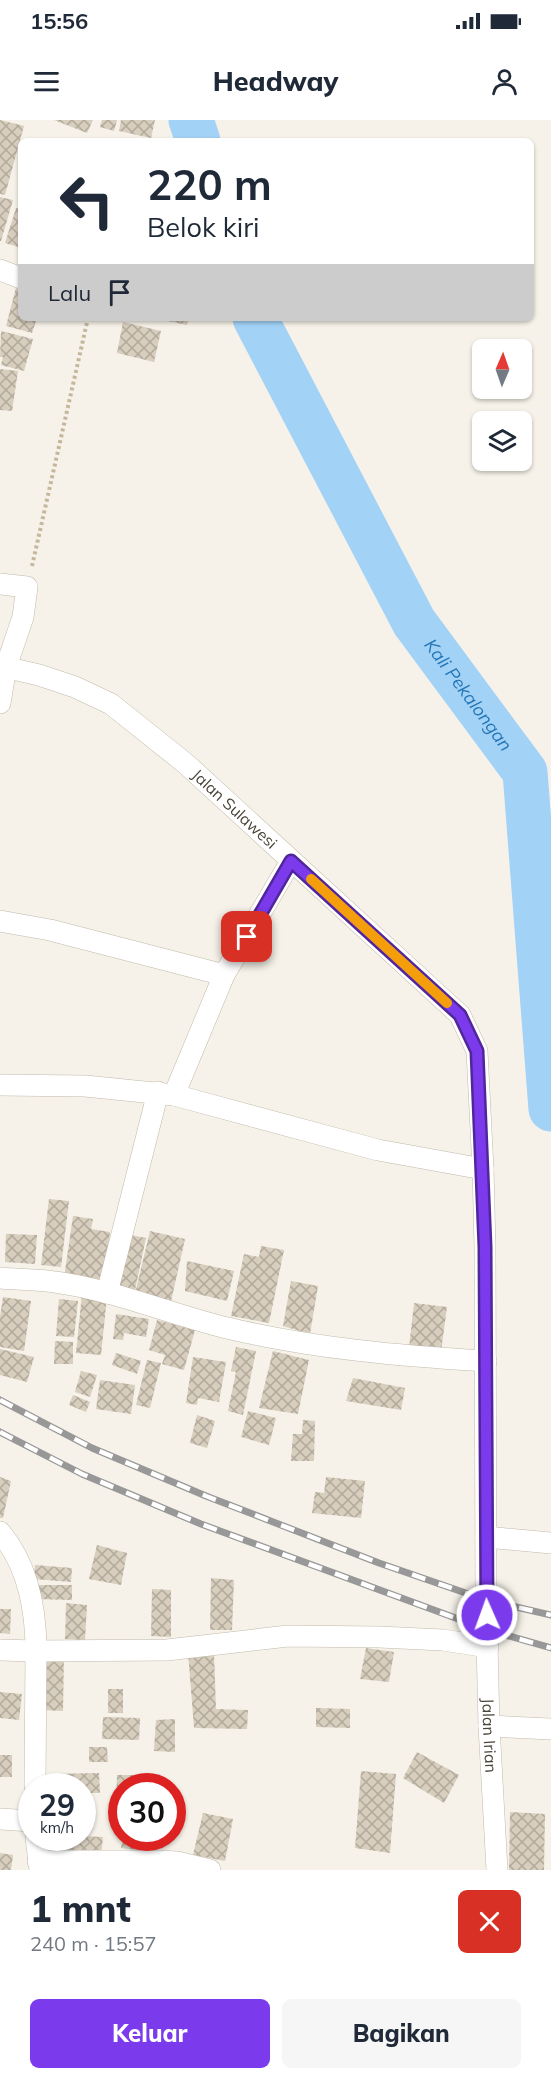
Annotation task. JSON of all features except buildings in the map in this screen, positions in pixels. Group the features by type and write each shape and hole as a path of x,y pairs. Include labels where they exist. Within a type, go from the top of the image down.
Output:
{"street":[{"path":"0,270 18,277"},
{"path":"0,584 27,587 20,627 3,666 0,703"},
{"name":"Jalan Sulawesi","path":"3,666 75,687 111,704 201,778 460,1015 477,1051 483,1169 486,1600"},
{"path":"107,1293 166,1094 187,1060 224,975 291,861"},
{"path":"0,921 50,930 224,975"},
{"path":"0,1085 85,1086 166,1094 378,1150 483,1169"},
{"path":"0,1278 55,1282 107,1293 226,1327 324,1347 486,1361"},
{"path":"0,1532 23,1572 31,1596 36,1623 35,1773"},
{"path":"486,1537 551,1543"},
{"name":"Jalan Irian","path":"486,1600 489,1726 497,1870"},
{"path":"0,1650 167,1650 288,1636 433,1639 488,1647"},
{"path":"489,1726 551,1729"},
{"path":"0,1819 18,1820"},
{"path":"39,1865 160,1861 177,1862 210,1870"}],"path":[{"path":"27,587 87,321"}],"waterway":[{"name":"Kali Pekalongan","path":"191,120 197,138"},
{"name":"Kali Pekalongan","path":"257,321 414,622 525,772 551,1109"}],"railway":[{"path":"0,1400 92,1448 206,1496 379,1563 486,1600 551,1615"},
{"path":"0,1432 82,1474 201,1524 488,1630 551,1648"}],"slow traffic":[{"path":"311,879 447,1003"}],"route":[{"path":"247,937 291,861 460,1015 477,1051 485,1247 487,1615"}]}
